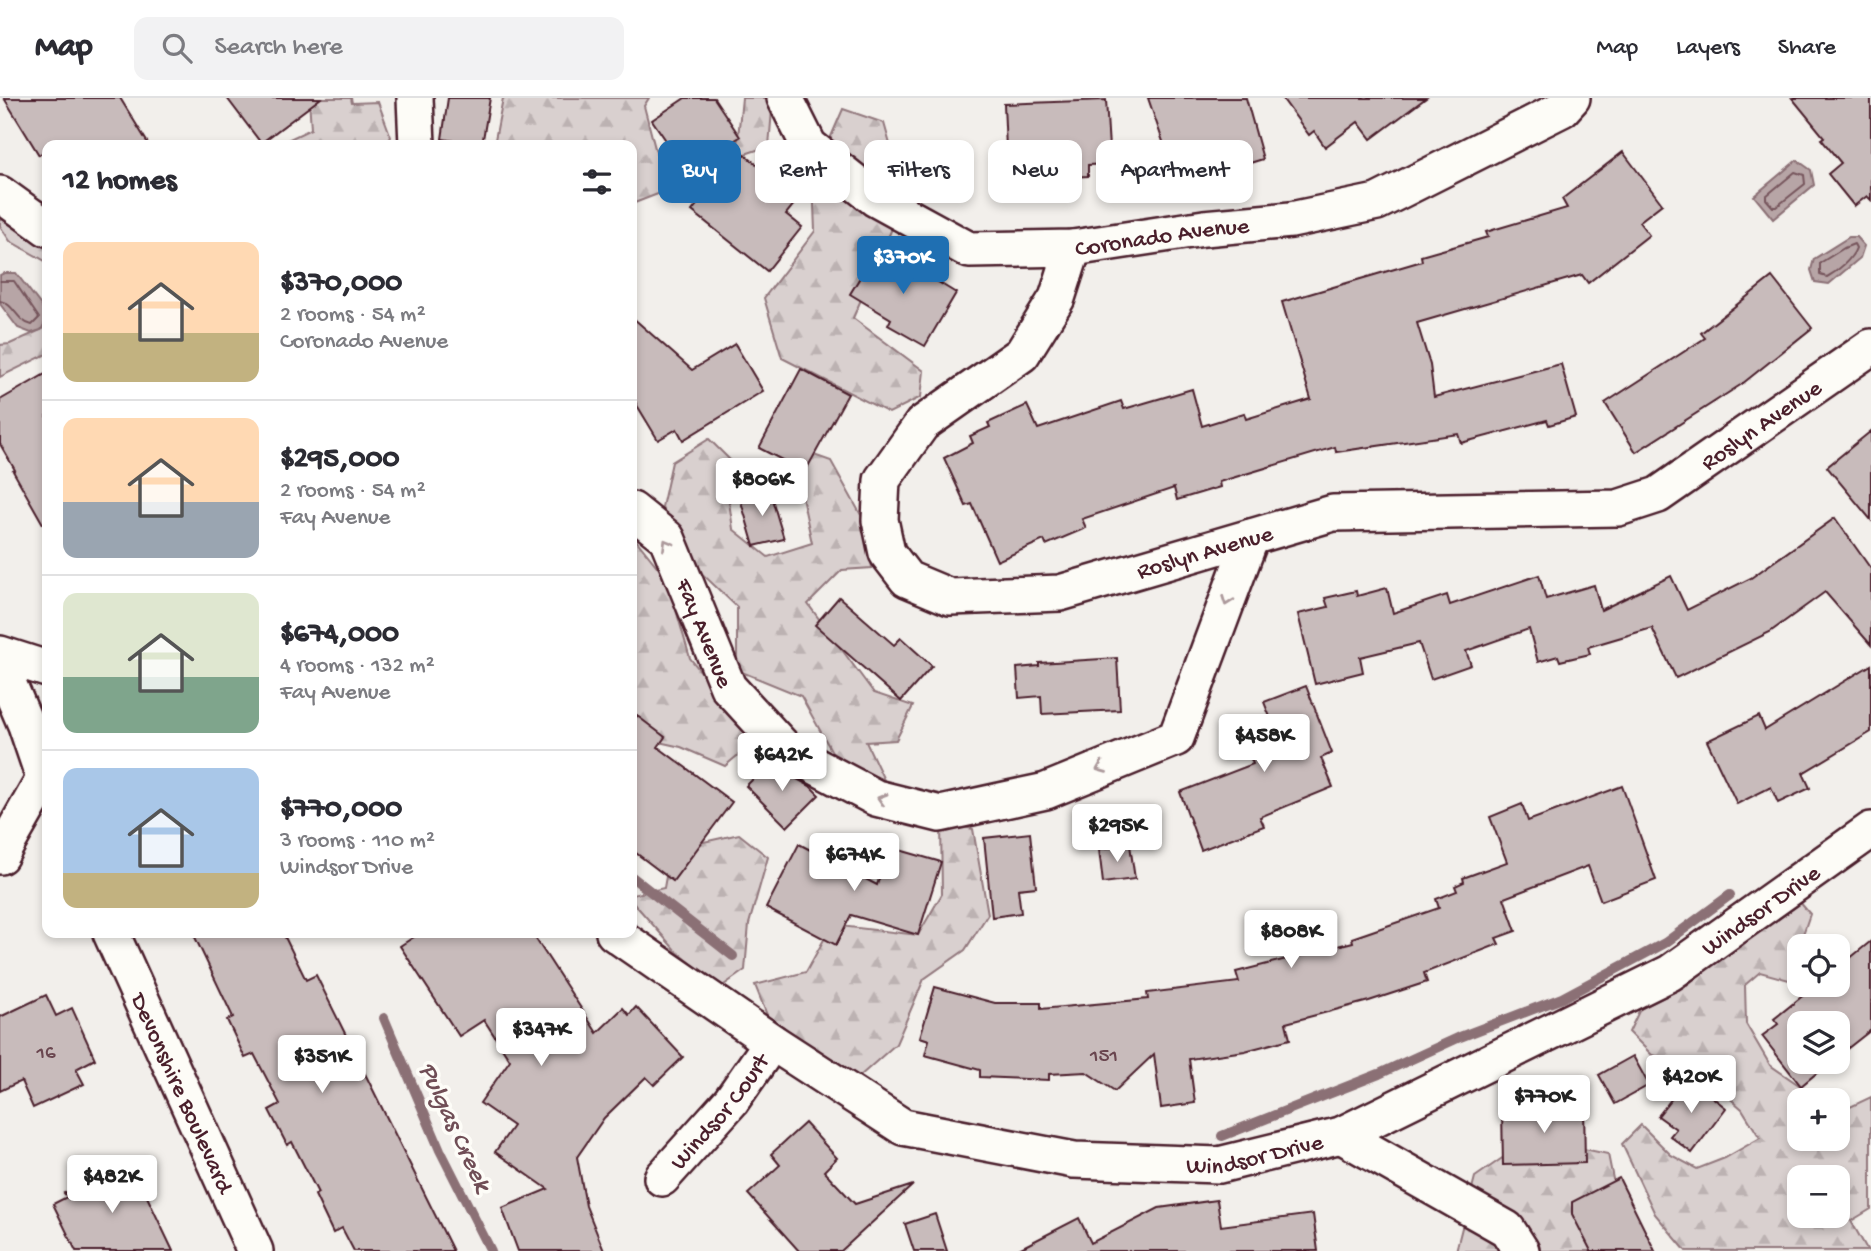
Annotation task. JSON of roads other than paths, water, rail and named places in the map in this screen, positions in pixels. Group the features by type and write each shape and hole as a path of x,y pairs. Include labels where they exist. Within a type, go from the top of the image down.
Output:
{"street":[{"path":"415,98 417,140"},
{"name":"Coronado Avenue","path":"785,98 809,146 876,200 969,250 1073,248 1204,228 1292,220 1377,202 1562,109 1572,98"},
{"path":"0,194 42,224"},
{"name":"Roslyn Avenue","path":"1073,248 1057,298 1022,354 922,424 882,480 880,520 887,553 907,579 950,597 1060,593 1334,513 1618,508 1658,495 1871,347"},
{"name":"Fay Avenue","path":"637,514 667,538 728,688 787,751 876,798 940,814 1046,790 1176,738 1251,537"},
{"path":"0,654 42,667"},
{"path":"0,664 42,769"},
{"path":"0,856 42,787"},
{"name":"Windsor Drive","path":"621,938 772,1042 903,1127 1074,1160 1219,1165 1341,1135 1670,974 1871,830"},
{"name":"Devonshire Boulevard","path":"113,938 255,1251"},
{"name":"Windsor Court","path":"662,1178 731,1101 772,1042"},
{"path":"1341,1135 1507,1229 1521,1251"}],"water":[{"path":"1797,160 1811,170 1814,185 1773,219 1754,196"},
{"path":"1849,237 1856,237 1864,246 1860,258 1829,284 1815,282 1811,270 1814,259"},
{"path":"16,273 42,307 41,330 31,333 18,328 0,304 0,275"}],"waterway":[{"path":"637,881 733,956"},
{"path":"1222,1136 1379,1074 1460,1037 1562,998 1665,943 1730,895"},
{"name":"Pulgas Creek","path":"384,1018 440,1150 491,1251"}]}
